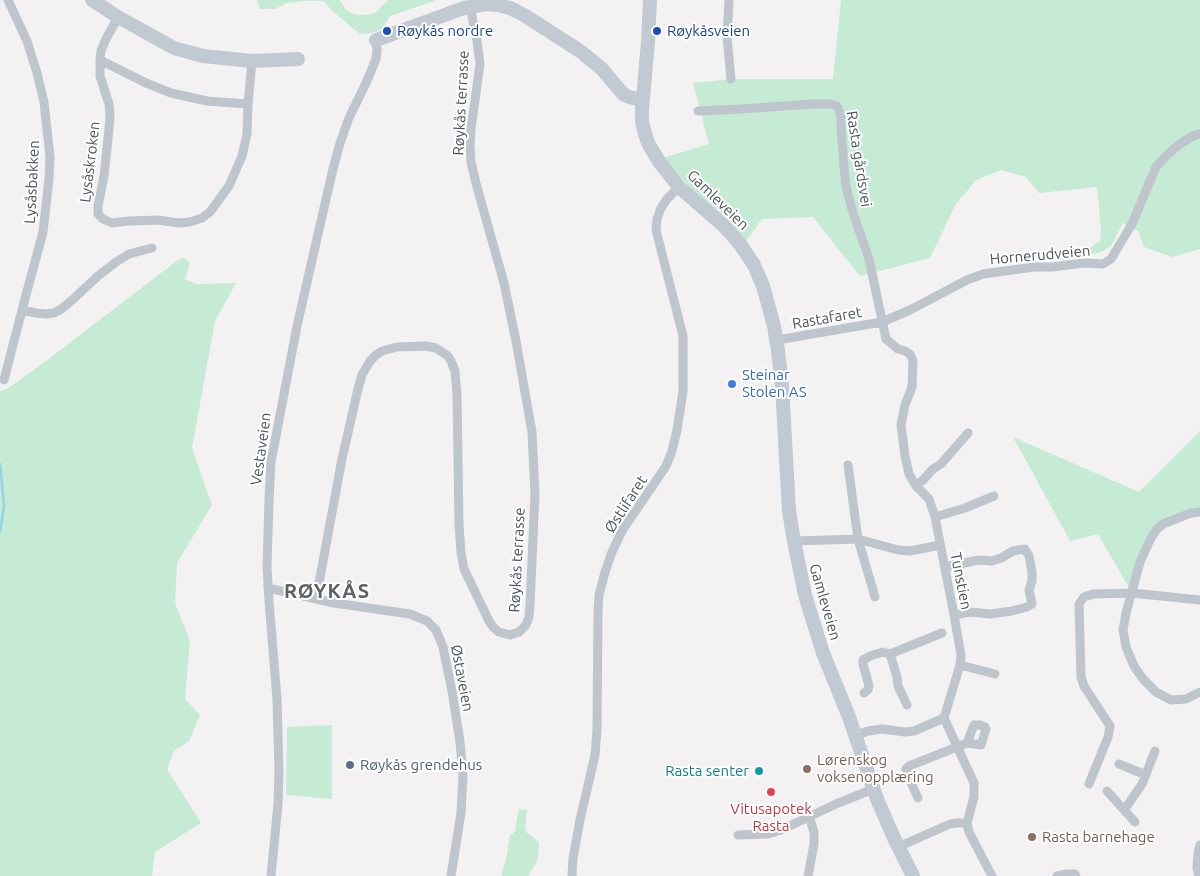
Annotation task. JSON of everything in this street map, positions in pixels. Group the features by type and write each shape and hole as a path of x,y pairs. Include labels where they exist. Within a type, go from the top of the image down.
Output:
{"main road":[{"path":"92,0 118,17 174,48 203,56 252,61 298,58"},
{"path":"376,40 470,6 498,5 510,8 524,15 588,57 602,69 623,94 642,100 650,0"},
{"name":"Gamleveien","path":"642,100 642,122 647,139 660,163 679,187 730,232 749,257 759,276 777,340 782,386 788,496 802,584 812,622 873,788 898,847 913,876"}],"street":[{"name":"Lysåsbakken","path":"4,380 43,232 50,157 44,102 37,73 27,41 8,0"},
{"path":"729,0 728,37 731,79"},
{"name":"Røykås terrasse","path":"316,599 342,459 362,375 370,361 382,351 397,347 426,346 441,351 448,356 455,372 459,539 464,569 489,621 499,632 510,635 519,632 526,625 529,617 535,494 532,432 503,277 471,162 471,129 480,64 470,6"},
{"name":"Lysåskroken","path":"118,17 101,51 100,60 100,76 109,104 110,115 98,214 102,219 112,223 158,220 179,223 190,222 202,218 210,212 229,186 242,156 247,134 252,61"},
{"name":"Vestaveien","path":"271,876 279,772 277,700 267,551 271,468 289,365 340,142 376,59 376,40"},
{"path":"100,60 146,83 171,92 207,101 248,104"},
{"name":"Rasta gårdsvei","path":"698,111 741,110 813,104 837,106 842,117 841,127 846,187 869,258 882,322"},
{"name":"Hornerudveien","path":"882,322 983,274 1034,267 1084,263 1103,264 1111,259 1132,224 1156,167 1181,143 1200,134"},
{"name":"Østlifaret","path":"572,876 573,858 580,820 595,755 599,595 612,552 622,531 666,466 677,430 682,390 682,336 656,230 661,208 679,187"},
{"path":"22,310 46,314 54,313 70,302 116,262 129,254 152,248"},
{"name":"Rastafaret","path":"777,340 882,322"},
{"name":"Tunstien","path":"882,322 886,339 898,349 910,354 913,361 912,387 901,424 905,456 909,474 916,486 929,499 934,517 961,655 960,665"},
{"path":"916,486 932,469 941,464 968,433"},
{"path":"848,465 858,539 875,597"},
{"path":"934,517 965,508 994,496"},
{"path":"1200,512 1191,513 1163,524 1151,538 1140,562 1123,630 1126,647 1134,666 1156,692 1171,700 1186,699 1200,692"},
{"path":"794,541 858,539 898,550 910,551 940,545"},
{"path":"945,567 979,560 992,561 1013,551 1024,550 1029,556 1032,572 1030,590 1032,604 1027,607 990,614 970,612 954,618"},
{"name":"Østaveien","path":"268,588 363,608 401,612 416,616 431,624 440,637 454,701 463,775 461,812 450,876"},
{"path":"1090,784 1108,738 1110,726 1084,686 1081,677 1079,604 1084,597 1093,594 1132,593 1200,600"},
{"path":"864,693 870,686 863,660 883,652 890,654 942,633"},
{"path":"890,654 898,686 907,705"},
{"path":"992,876 969,832 967,823 974,797 974,783 944,718 960,665 995,674"},
{"path":"855,736 868,731 882,729 914,731 944,718"},
{"path":"918,798 906,769 909,766 967,743"},
{"path":"1125,809 1142,784 1155,751"},
{"path":"1119,764 1146,775"},
{"path":"738,835 768,834 781,830 873,788"},
{"path":"1107,791 1135,822"},
{"path":"808,817 814,832 814,844 808,876"},
{"path":"898,847 950,824 967,823"},
{"path":"1199,876 1197,868 1200,845"},
{"path":"1057,876 1067,874 1075,874 1076,876"}],"green space":[{"path":"257,0 340,0 346,10 354,14 365,15 375,13 388,0 434,1 390,16 382,29 372,33 360,34 331,10 325,2 304,1 287,3 275,9 260,9"},
{"path":"841,0 1200,0 1200,249 1172,257 1144,247 1138,231 1123,223 1111,246 1099,253 1091,254 1089,248 1100,241 1101,229 1097,187 1039,193 1026,177 1001,170 976,180 956,204 930,258 860,276 813,217 762,219 745,242 663,158 709,144 693,83 731,79 833,79"},
{"path":"184,258 190,263 185,279 196,284 236,283 215,321 192,448 212,505 177,563 175,603 190,641 185,699 200,715 189,741 174,751 167,769 201,823 155,852 152,876 0,876 0,391 7,389 46,361 178,260"},
{"path":"1200,431 1200,512 1163,524 1151,538 1132,593 1098,534 1070,541 1013,437 1139,492"},
{"path":"332,725 332,799 286,795 287,727"},
{"path":"519,809 527,810 525,828 527,833 539,842 538,859 528,876 504,876 501,875 506,860 510,835 515,830"}],"waterway":[{"path":"0,464 4,506 0,531"}],"place":[{"name":"Røykås nordre","path":"387,31"},
{"name":"Røykåsveien","path":"657,31"},
{"name":"Steinar Stolen AS","path":"732,384"},
{"name":"Røykås grendehus","path":"350,765"},
{"name":"Lørenskog voksenopplæring","path":"807,769"},
{"name":"Rasta senter","path":"759,771"},
{"name":"Vitusapotek Rasta","path":"771,792"},
{"name":"Rasta barnehage","path":"1032,837"}],"district":[{"name":"RØYKÅS","path":"327,591"}]}
